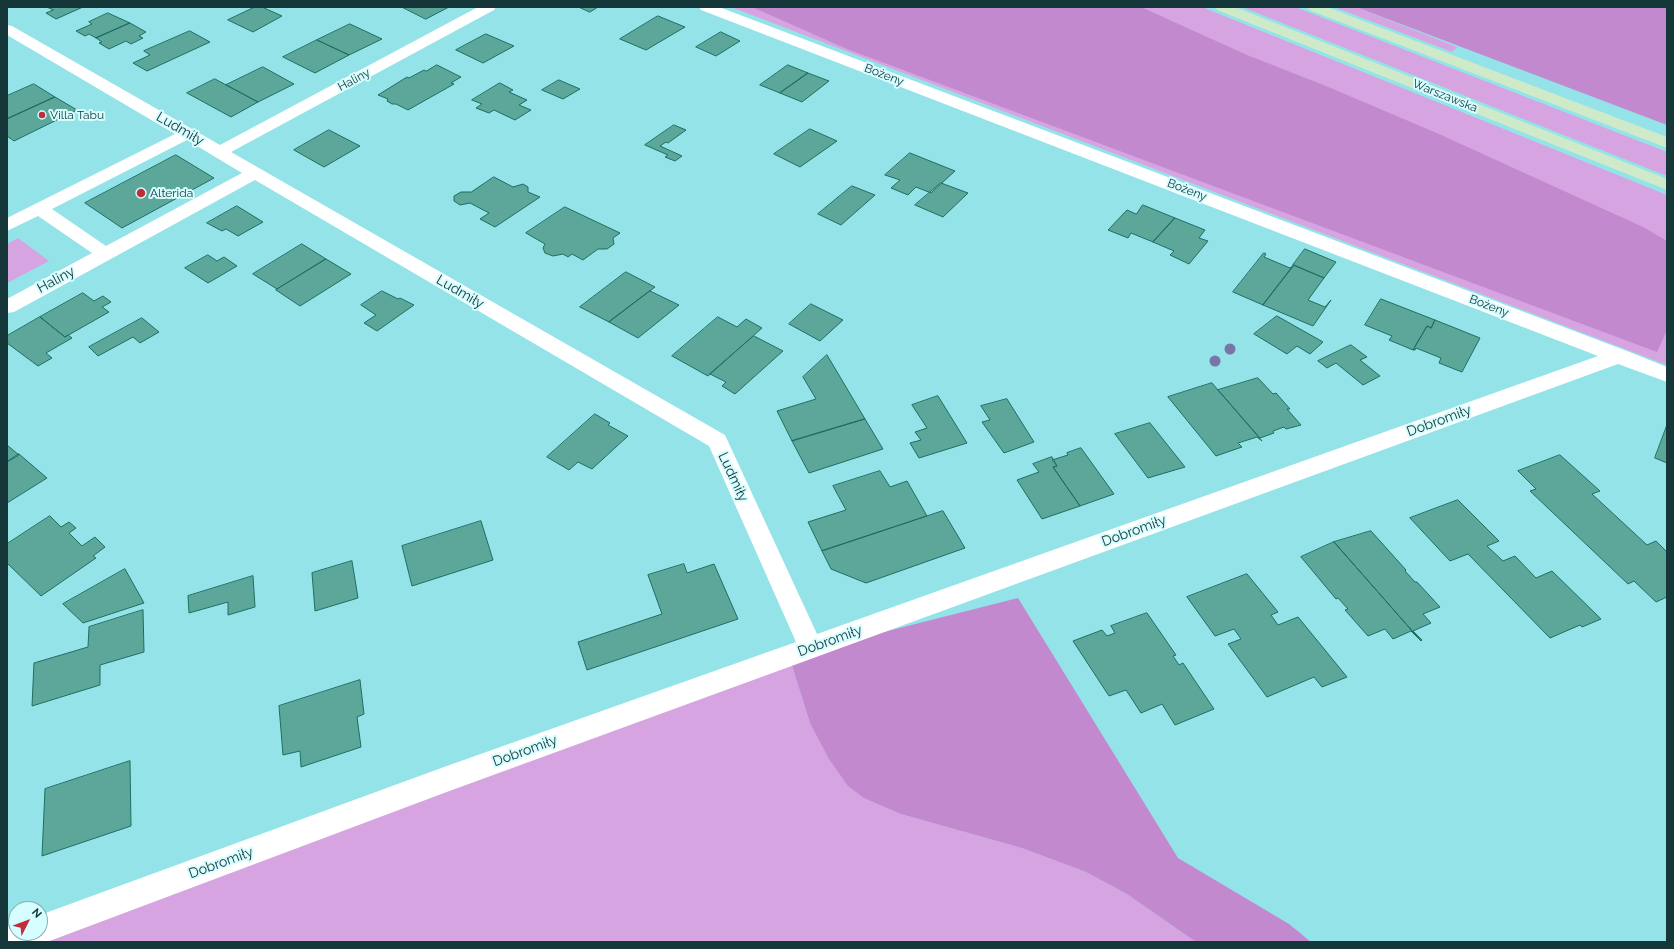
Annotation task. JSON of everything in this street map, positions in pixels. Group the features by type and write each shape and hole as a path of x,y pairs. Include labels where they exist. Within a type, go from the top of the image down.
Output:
{"main road":[{"name":"Warszawska","path":"1222,7 1667,185"},
{"path":"1314,7 1667,143"}],"street":[{"name":"Haliny","path":"220,152 489,7"},
{"name":"Bożeny","path":"706,7 1667,375"},
{"name":"Ludmiły","path":"7,29 716,441 811,648"},
{"path":"7,225 187,134"},
{"name":"Haliny","path":"7,307 255,173"},
{"path":"39,209 105,254"},
{"name":"Dobromiły","path":"48,927 444,780 1620,356"}],"shaded area":[{"path":"731,7 1202,7 1667,195 1667,365"},
{"path":"752,7 1141,7 1247,55 1326,86 1439,134 1643,227 1667,241 1667,330 1657,352 847,49"},
{"path":"1242,7 1295,7 1667,152 1667,176"},
{"path":"1334,7 1356,7 1457,47 1452,52"},
{"path":"1356,7 1667,7 1667,125"},
{"path":"18,238 49,261 7,283 7,244"},
{"path":"1018,598 1178,858 1289,924 1311,942 1196,942 1127,894 1086,872 1022,848 901,814 864,798 848,786 829,759 810,723 789,656"},
{"path":"789,656 810,723 901,814 1022,848 1086,872 1127,894 1196,942 7,942 48,941 48,930"}],"building":[{"path":"47,7 83,7 56,19 46,13 53,10"},
{"path":"255,7 262,7 282,16 253,32 228,20"},
{"path":"402,7 449,7 426,19"},
{"path":"579,7 598,7 590,12"},
{"path":"108,13 130,23 96,38 89,34 85,36 76,31 92,24 89,22"},
{"path":"658,16 685,27 646,50 620,39"},
{"path":"130,23 146,32 139,36 143,38 131,44 126,41 109,49 99,43 102,42 96,38"},
{"path":"350,24 382,39 349,55 317,40"},
{"path":"190,31 210,42 147,71 133,63 150,55 144,51"},
{"path":"721,32 740,41 716,56 696,47"},
{"path":"486,34 514,46 483,63 456,50"},
{"path":"317,40 349,55 315,73 283,57"},
{"path":"437,65 461,77 451,83 454,84 408,110 396,104 392,104 387,101 388,99 378,95 407,77 409,78"},
{"path":"788,65 808,73 780,93 760,85"},
{"path":"263,67 294,84 258,102 226,85"},
{"path":"808,73 829,81 802,102 780,93"},
{"path":"215,79 258,102 231,117 187,93"},
{"path":"559,80 580,89 563,99 542,90"},
{"path":"500,83 513,90 509,92 527,100 519,105 531,110 515,120 494,110 489,113 476,108 482,104 472,100"},
{"path":"34,84 55,97 7,119 7,96"},
{"name":"Villa Tabu","path":"55,97 77,110 14,141 7,136 7,119"},
{"path":"674,125 686,130 668,143 666,142 660,146 682,156 675,161 665,157 668,155 645,145"},
{"path":"810,129 837,141 800,167 774,154"},
{"path":"329,130 360,146 324,167 294,150"},
{"path":"910,153 955,171 931,193 916,187 908,195 891,188 900,180 885,175"},
{"path":"176,155 214,178 122,228 85,203"},
{"path":"494,177 513,187 523,184 528,187 528,192 540,197 495,227 480,219 489,213 470,203 460,205 454,201 454,196 461,192 471,192"},
{"path":"941,183 968,193 943,217 915,205"},
{"path":"852,186 875,195 841,225 818,214"},
{"path":"1143,205 1175,218 1153,242 1131,233 1128,238 1108,230 1127,210 1136,214"},
{"path":"237,206 263,222 238,236 226,229 222,231 207,223"},
{"path":"565,207 620,233 613,238 614,244 607,249 598,249 583,260 572,254 568,257 563,254 553,256 545,253 543,248 545,244 526,233"},
{"path":"1175,218 1205,230 1199,238 1208,241 1189,264 1170,255 1174,251 1153,242"},
{"path":"302,244 326,259 277,289 253,274"},
{"path":"1305,249 1336,262 1324,278 1293,265"},
{"path":"1264,253 1266,254 1264,257 1290,268 1294,265 1263,305 1233,292"},
{"path":"208,255 217,261 224,257 237,266 208,283 185,268"},
{"path":"326,259 351,274 300,306 276,290"},
{"path":"1294,265 1324,278 1308,300 1325,307 1331,300 1313,326 1263,305"},
{"path":"626,272 655,287 609,322 580,307"},
{"path":"382,291 414,305 377,331 364,323 376,315 361,305"},
{"path":"650,291 679,305 638,338 609,322"},
{"path":"83,293 94,301 103,296 111,302 102,307 109,312 65,337 40,317"},
{"path":"1381,299 1435,320 1431,328 1427,326 1413,350 1389,340 1392,336 1365,325"},
{"path":"811,304 843,320 820,341 789,324"},
{"path":"1277,316 1323,342 1310,354 1297,346 1287,354 1254,334"},
{"path":"40,317 65,337 68,335 72,338 46,353 52,358 38,366 7,343 7,336"},
{"path":"718,317 737,327 746,319 762,328 708,376 672,356"},
{"path":"142,318 159,332 140,343 133,337 98,356 89,347"},
{"path":"1435,320 1480,338 1462,372 1439,363 1441,358 1416,348 1413,350 1427,326 1431,328"},
{"path":"754,336 783,351 735,394 722,386 726,382 710,374"},
{"path":"1351,345 1367,357 1360,360 1380,376 1363,385 1336,363 1327,368 1318,361"},
{"path":"827,355 865,419 792,441 777,411 816,399 803,377"},
{"path":"1258,378 1273,394 1276,393 1301,425 1286,429 1284,427 1273,431 1274,433 1260,438 1218,390"},
{"path":"1212,383 1262,441 1257,437 1238,443 1242,447 1216,456 1168,397"},
{"path":"938,396 967,443 919,458 910,443 921,440 915,432 927,428 912,405"},
{"path":"1007,399 1034,442 1004,453 982,422 990,420 981,406"},
{"path":"595,414 610,423 608,425 628,436 592,469 578,462 569,470 547,457"},
{"path":"865,419 883,449 809,473 792,441"},
{"path":"1150,423 1185,467 1148,478 1115,434"},
{"path":"1667,425 1667,463 1655,458"},
{"path":"7,445 19,455 7,462"},
{"path":"1081,448 1114,494 1080,506 1053,467 1057,466 1052,460 1068,455 1067,453"},
{"path":"19,454 47,478 7,503 7,462"},
{"path":"1560,455 1600,491 1592,494 1647,545 1656,541 1667,552 1667,597 1656,602 1634,581 1628,584 1530,491 1536,489 1518,471"},
{"path":"1052,457 1057,466 1053,467 1080,506 1042,519 1017,480 1039,472 1033,464"},
{"path":"880,471 890,487 907,481 927,516 822,551 808,522 846,510 833,486"},
{"path":"1458,500 1499,541 1487,546 1503,561 1515,556 1536,578 1552,571 1601,619 1582,627 1580,625 1550,638 1468,554 1450,561 1410,518"},
{"path":"943,511 965,548 866,583 831,569 822,551"},
{"path":"50,516 61,527 69,522 76,528 69,533 82,546 95,537 105,547 93,556 96,558 41,596 7,563 7,544"},
{"path":"481,521 493,560 412,586 402,546"},
{"path":"1371,531 1406,570 1405,571 1440,607 1423,614 1431,623 1413,631 1422,640 1421,641 1334,542"},
{"path":"1334,542 1421,641 1411,631 1393,639 1385,629 1368,636 1345,610 1348,609 1338,598 1336,599 1301,557"},
{"path":"352,561 358,598 315,611 312,573"},
{"path":"684,564 687,573 714,564 738,619 587,670 578,642 662,614 648,575"},
{"path":"125,569 144,603 83,623 63,604"},
{"path":"1247,574 1278,612 1271,615 1278,625 1298,617 1347,677 1322,687 1314,677 1267,697 1228,644 1241,639 1234,629 1215,636 1187,597"},
{"path":"253,576 255,607 228,615 228,602 189,613 188,596"},
{"path":"143,610 144,652 100,665 100,685 32,706 34,663 88,647 89,627"},
{"path":"1147,613 1176,655 1173,656 1179,665 1183,663 1214,709 1175,725 1162,704 1141,713 1126,690 1109,696 1073,641 1102,630 1107,636 1115,633 1111,626"},
{"path":"360,680 364,714 357,717 361,747 301,767 300,751 283,755 279,706"},
{"path":"130,761 131,826 42,856 45,789"}],"place":[{"name":"Villa Tabu","path":"42,115"},
{"name":"Alterida","path":"141,193"}]}
